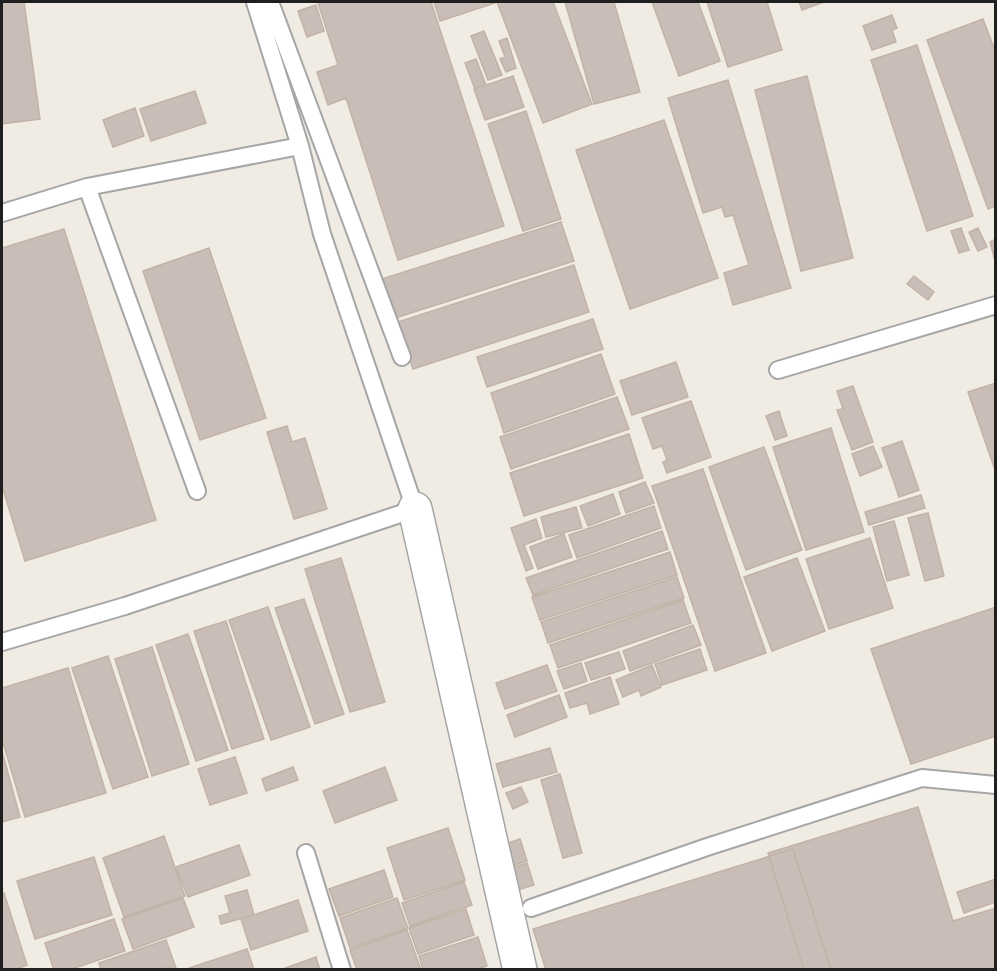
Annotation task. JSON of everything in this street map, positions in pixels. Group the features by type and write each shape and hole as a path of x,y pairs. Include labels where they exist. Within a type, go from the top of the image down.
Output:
{"street":[{"path":"415,509 520,969"}],"lane":[{"path":"2,642 125,606 415,509 322,234 300,147 255,2"},
{"path":"260,24 264,2"},
{"path":"270,2 402,357"},
{"path":"2,213 87,187 300,147"},
{"path":"87,187 197,491"},
{"path":"778,370 996,305"},
{"path":"531,908 707,846 922,778 996,784"},
{"path":"306,853 342,969"}],"building":[{"path":"2,2 24,2 40,119 2,124"},
{"path":"431,2 504,226 398,260 346,98 328,105 317,72 338,65 318,3"},
{"path":"434,2 495,2 495,3 440,21"},
{"path":"497,2 553,2 592,104 543,123"},
{"path":"565,2 614,2 640,92 594,104"},
{"path":"652,2 698,2 720,61 679,76"},
{"path":"707,2 767,2 782,50 728,67"},
{"path":"799,2 824,2 802,10"},
{"path":"316,5 324,31 307,37 298,11"},
{"path":"892,15 897,28 892,30 896,42 872,50 863,26"},
{"path":"983,19 996,53 996,206 988,209 927,40"},
{"path":"484,31 502,75 488,80 471,36"},
{"path":"507,38 516,68 506,72 500,59 505,57 499,41"},
{"path":"917,45 973,216 927,231 871,60"},
{"path":"476,59 486,85 475,89 465,63"},
{"path":"513,76 524,107 485,120 474,89"},
{"path":"807,76 853,258 801,271 755,90"},
{"path":"728,80 791,288 733,305 724,273 749,265 733,215 725,217 722,207 703,213 668,98"},
{"path":"195,91 206,123 151,141 140,109"},
{"path":"135,108 144,136 113,147 103,120"},
{"path":"526,111 561,219 523,231 488,124"},
{"path":"664,120 718,278 630,309 576,150"},
{"path":"561,222 574,261 395,318 382,279"},
{"path":"961,228 969,250 959,253 951,231"},
{"path":"978,228 987,247 978,251 969,232"},
{"path":"64,229 156,520 25,561 2,486 2,248"},
{"path":"996,239 996,265 990,242"},
{"path":"209,248 266,418 200,440 143,271"},
{"path":"574,265 589,312 413,369 398,322"},
{"path":"914,276 934,292 928,300 907,284"},
{"path":"593,319 603,349 487,387 477,357"},
{"path":"601,354 615,394 504,433 491,393"},
{"path":"676,362 688,397 632,415 620,381"},
{"path":"996,383 996,473 968,392"},
{"path":"853,386 873,442 852,450 837,410 843,409 837,391"},
{"path":"617,397 629,429 511,469 500,437"},
{"path":"691,401 711,457 667,473 663,462 667,460 662,446 653,449 642,418"},
{"path":"779,411 787,436 775,440 766,416"},
{"path":"287,426 292,442 305,438 327,509 294,519 267,432"},
{"path":"831,428 864,532 806,550 773,447"},
{"path":"629,434 643,478 524,516 510,473"},
{"path":"902,441 919,490 899,497 882,448"},
{"path":"873,446 882,467 860,476 852,454"},
{"path":"764,447 802,550 746,570 709,467"},
{"path":"703,469 766,653 715,671 652,486"},
{"path":"645,482 654,503 626,513 619,492"},
{"path":"613,494 620,514 588,526 580,506"},
{"path":"921,495 925,508 869,525 865,512"},
{"path":"654,506 661,528 577,558 569,535"},
{"path":"576,507 582,528 546,537 541,517"},
{"path":"928,513 944,576 925,581 908,518"},
{"path":"536,519 542,538 524,545 533,568 526,571 511,528"},
{"path":"894,521 909,575 887,581 873,527"},
{"path":"662,531 668,549 533,595 526,578"},
{"path":"564,534 572,557 538,569 530,547"},
{"path":"870,538 893,608 829,629 806,559"},
{"path":"670,552 677,575 540,620 532,597"},
{"path":"341,558 385,702 350,712 305,569"},
{"path":"797,558 825,631 772,651 744,577"},
{"path":"677,577 684,598 548,643 541,622"},
{"path":"304,599 344,714 315,724 275,608"},
{"path":"683,600 691,623 558,668 550,645"},
{"path":"268,607 310,727 271,740 229,620"},
{"path":"996,607 996,736 911,764 871,649"},
{"path":"226,621 264,739 232,749 194,631"},
{"path":"693,625 701,645 630,671 623,651"},
{"path":"188,634 228,750 196,761 156,645"},
{"path":"152,647 189,764 152,776 115,659"},
{"path":"700,649 707,670 662,685 655,664"},
{"path":"619,652 625,669 591,680 585,663"},
{"path":"108,656 148,777 113,789 72,668"},
{"path":"581,663 587,681 564,689 557,671"},
{"path":"547,665 557,691 505,709 496,683"},
{"path":"652,665 661,687 641,696 639,690 623,697 616,680"},
{"path":"68,668 106,793 25,817 2,739 2,688"},
{"path":"610,677 619,704 590,714 587,703 570,708 565,693"},
{"path":"559,695 567,717 515,737 507,715"},
{"path":"550,748 557,772 503,787 496,764"},
{"path":"2,751 20,817 2,822"},
{"path":"235,757 247,793 210,805 198,769"},
{"path":"293,767 298,780 266,791 262,779"},
{"path":"385,767 397,800 335,823 323,791"},
{"path":"560,774 582,853 563,858 541,780"},
{"path":"521,787 528,802 513,809 506,793"},
{"path":"918,807 953,921 996,908 996,970 804,970 768,853"},
{"path":"448,828 465,880 404,900 387,848"},
{"path":"164,836 185,896 124,917 103,858"},
{"path":"520,839 527,861 497,871 490,849"},
{"path":"239,845 250,875 188,897 176,867"},
{"path":"793,849 831,970 546,970 533,929"},
{"path":"94,857 112,915 35,939 17,881"},
{"path":"527,863 534,885 505,894 497,873"},
{"path":"384,870 393,897 339,916 329,889"},
{"path":"996,879 996,902 964,913 957,892"},
{"path":"464,882 472,905 410,926 402,903"},
{"path":"247,890 254,915 221,924 219,916 230,913 225,896"},
{"path":"4,893 27,965 14,970 2,970 2,894"},
{"path":"183,898 194,927 133,949 122,919"},
{"path":"397,898 408,928 350,948 340,918"},
{"path":"298,900 308,931 251,950 241,919"},
{"path":"466,909 474,935 418,954 409,928"},
{"path":"114,919 125,951 69,970 54,970 45,943"},
{"path":"407,930 421,970 357,970 350,950"},
{"path":"478,937 487,966 474,970 423,970 419,956"},
{"path":"166,940 176,968 101,970 99,963"},
{"path":"247,949 254,970 189,970 189,968"},
{"path":"316,957 320,970 280,970"}]}
